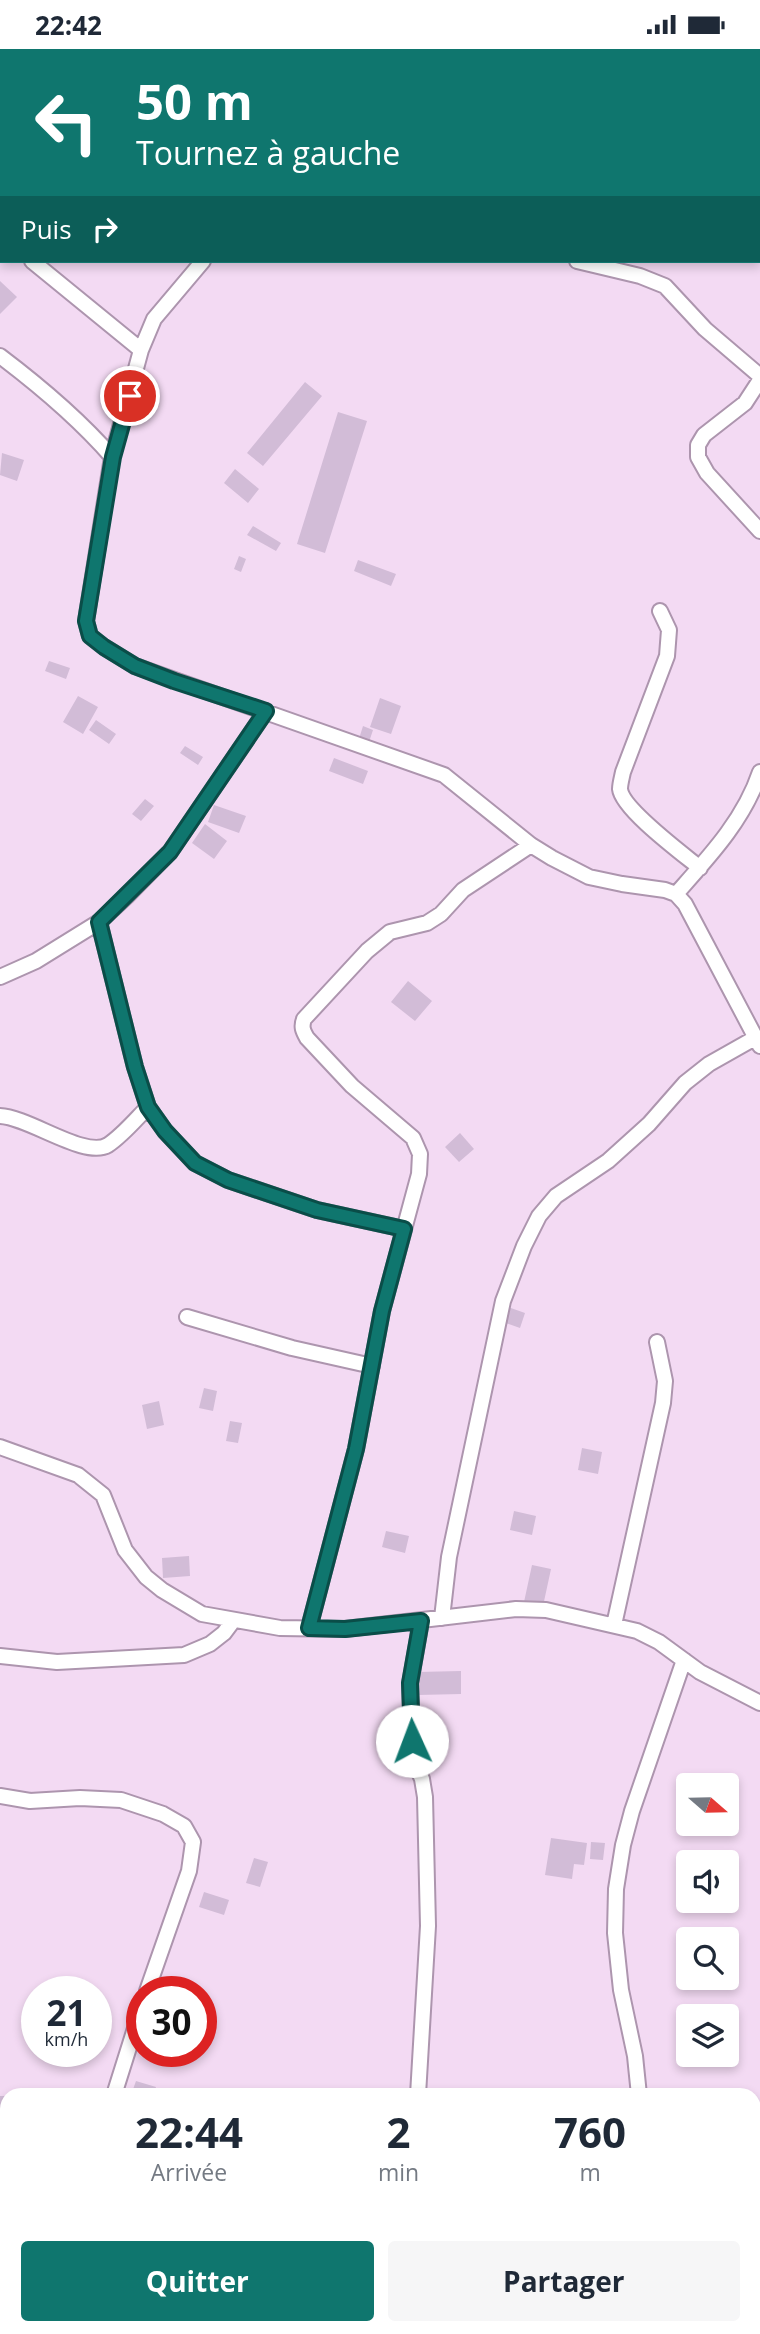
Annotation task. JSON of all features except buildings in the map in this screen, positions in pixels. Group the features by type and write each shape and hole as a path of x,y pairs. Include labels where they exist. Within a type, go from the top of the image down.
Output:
{"street":[{"path":"35,263 141,349"},
{"path":"201,263 154,319 141,349 113,457 86,621 90,636 135,666 444,775 531,845 589,877 676,894 685,904 757,1042 709,1064 685,1083 649,1124 608,1161 556,1196 539,1216 524,1245 503,1301 449,1557 442,1618"},
{"path":"585,263 640,276 665,286 705,329 760,378 745,404 704,435 698,445 698,457 707,473 760,531"},
{"path":"0,356 88,429 113,457"},
{"path":"660,611 669,630 667,656 623,772 620,790 625,802 644,821 700,868"},
{"path":"0,977 36,961 99,922 170,852 266,711"},
{"path":"676,894 727,836 760,772"},
{"path":"309,1628 356,1449 382,1311 419,1174 420,1154 413,1138 352,1086 307,1038 303,1031 304,1019 367,951 390,932 427,923 441,914 463,890 531,845"},
{"path":"99,922 135,1067 148,1107 165,1131 195,1163 228,1180 317,1210 404,1229"},
{"path":"0,1116 23,1121 95,1149 107,1146 148,1107"},
{"path":"187,1317 292,1348 372,1366"},
{"path":"614,1625 663,1403 665,1381 657,1342"},
{"path":"0,1447 78,1475 103,1496 125,1550 146,1577 202,1614 280,1628 345,1629 516,1609 546,1610 637,1631 659,1642 700,1672 760,1703"},
{"path":"0,1655 57,1662 184,1655 210,1644 224,1633 233,1621"},
{"path":"418,2088 428,1926 425,1797 422,1779 413,1758 410,1683 421,1621"},
{"path":"638,2088 635,2056 621,1990 615,1933 616,1889 632,1811 684,1660"},
{"path":"0,1796 30,1801 80,1798 121,1800 163,1814 184,1826 193,1842 189,1871 152,1976"},
{"path":"116,2088 126,2057"}],"route":[{"path":"130,396 113,457 102,514 86,621 90,636 135,666 266,711 170,852 99,922 135,1067 148,1107 165,1131 195,1163 228,1180 317,1210 404,1229 382,1311 356,1449 309,1628 345,1629 421,1621 410,1683 412,1741"}]}
